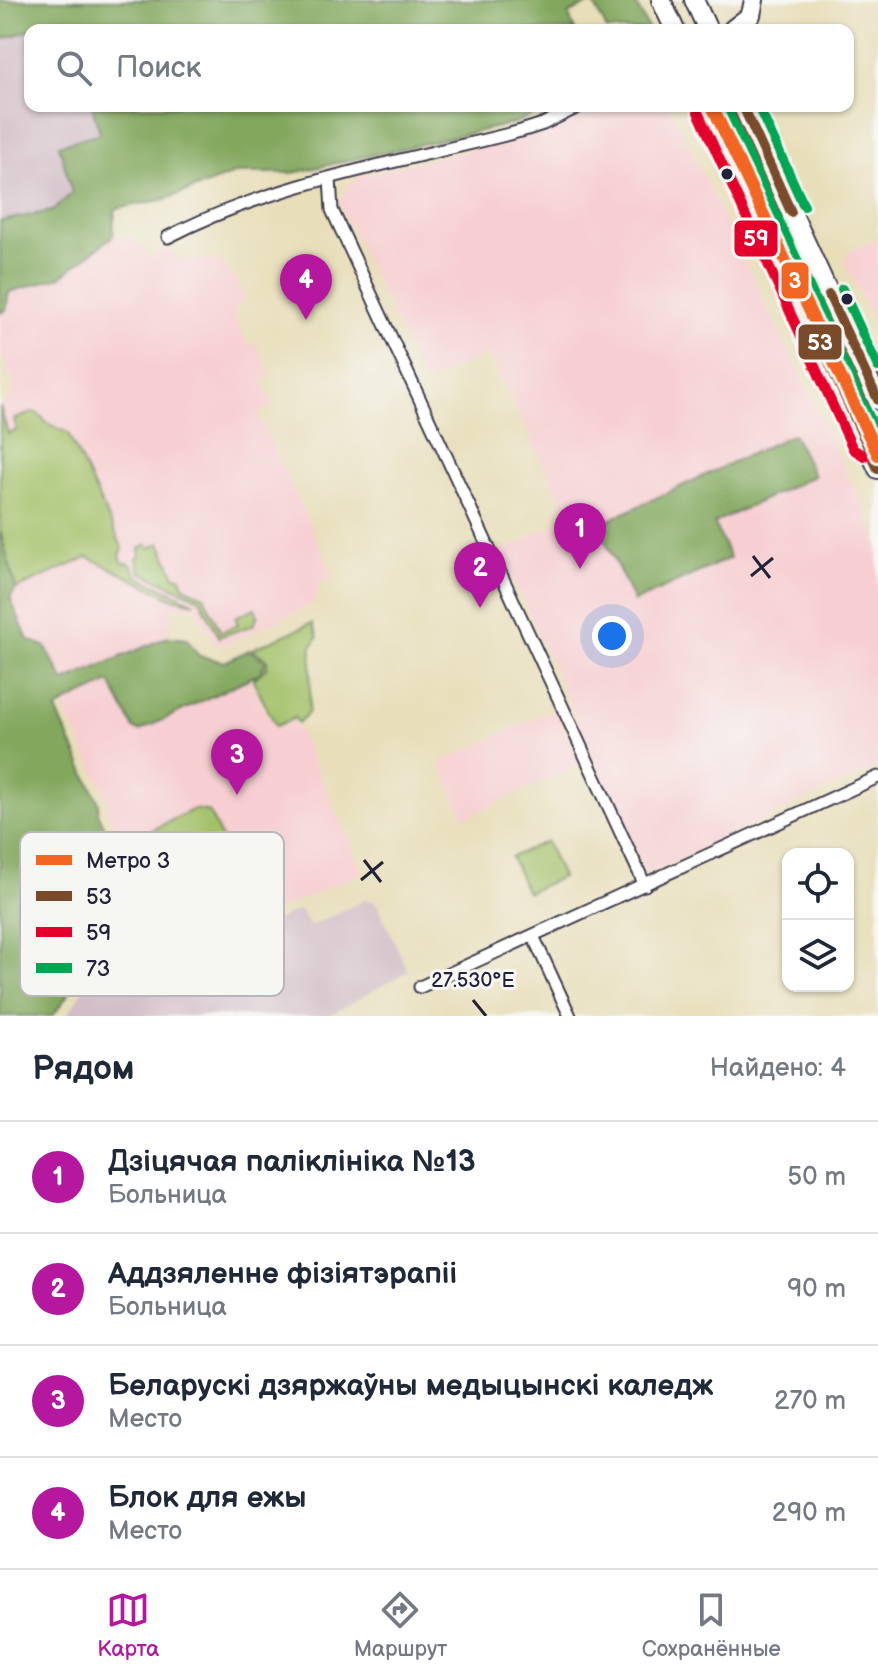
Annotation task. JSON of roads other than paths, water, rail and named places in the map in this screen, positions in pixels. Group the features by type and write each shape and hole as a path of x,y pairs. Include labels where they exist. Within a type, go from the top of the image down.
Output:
{"main road":[{"path":"739,24 751,15 754,0"},
{"path":"714,112 878,469"},
{"path":"746,112 878,400"}],"street":[{"path":"168,237 198,221 286,190 521,131 568,112"},
{"path":"330,179 332,210 645,885"},
{"path":"420,987 878,777"},
{"path":"533,936 570,1016"}],"metro line":[{"name":"3","path":"715,112 878,455"}],"place":[{"name":"Блок для ежы","path":"306,320"},
{"name":"Дзіцячая паліклініка №13","path":"580,569"},
{"name":"Аддзяленне фізіятэрапіі","path":"480,608"},
{"name":"Беларускі дзяржаўны медыцынскі каледж","path":"237,795"}]}
